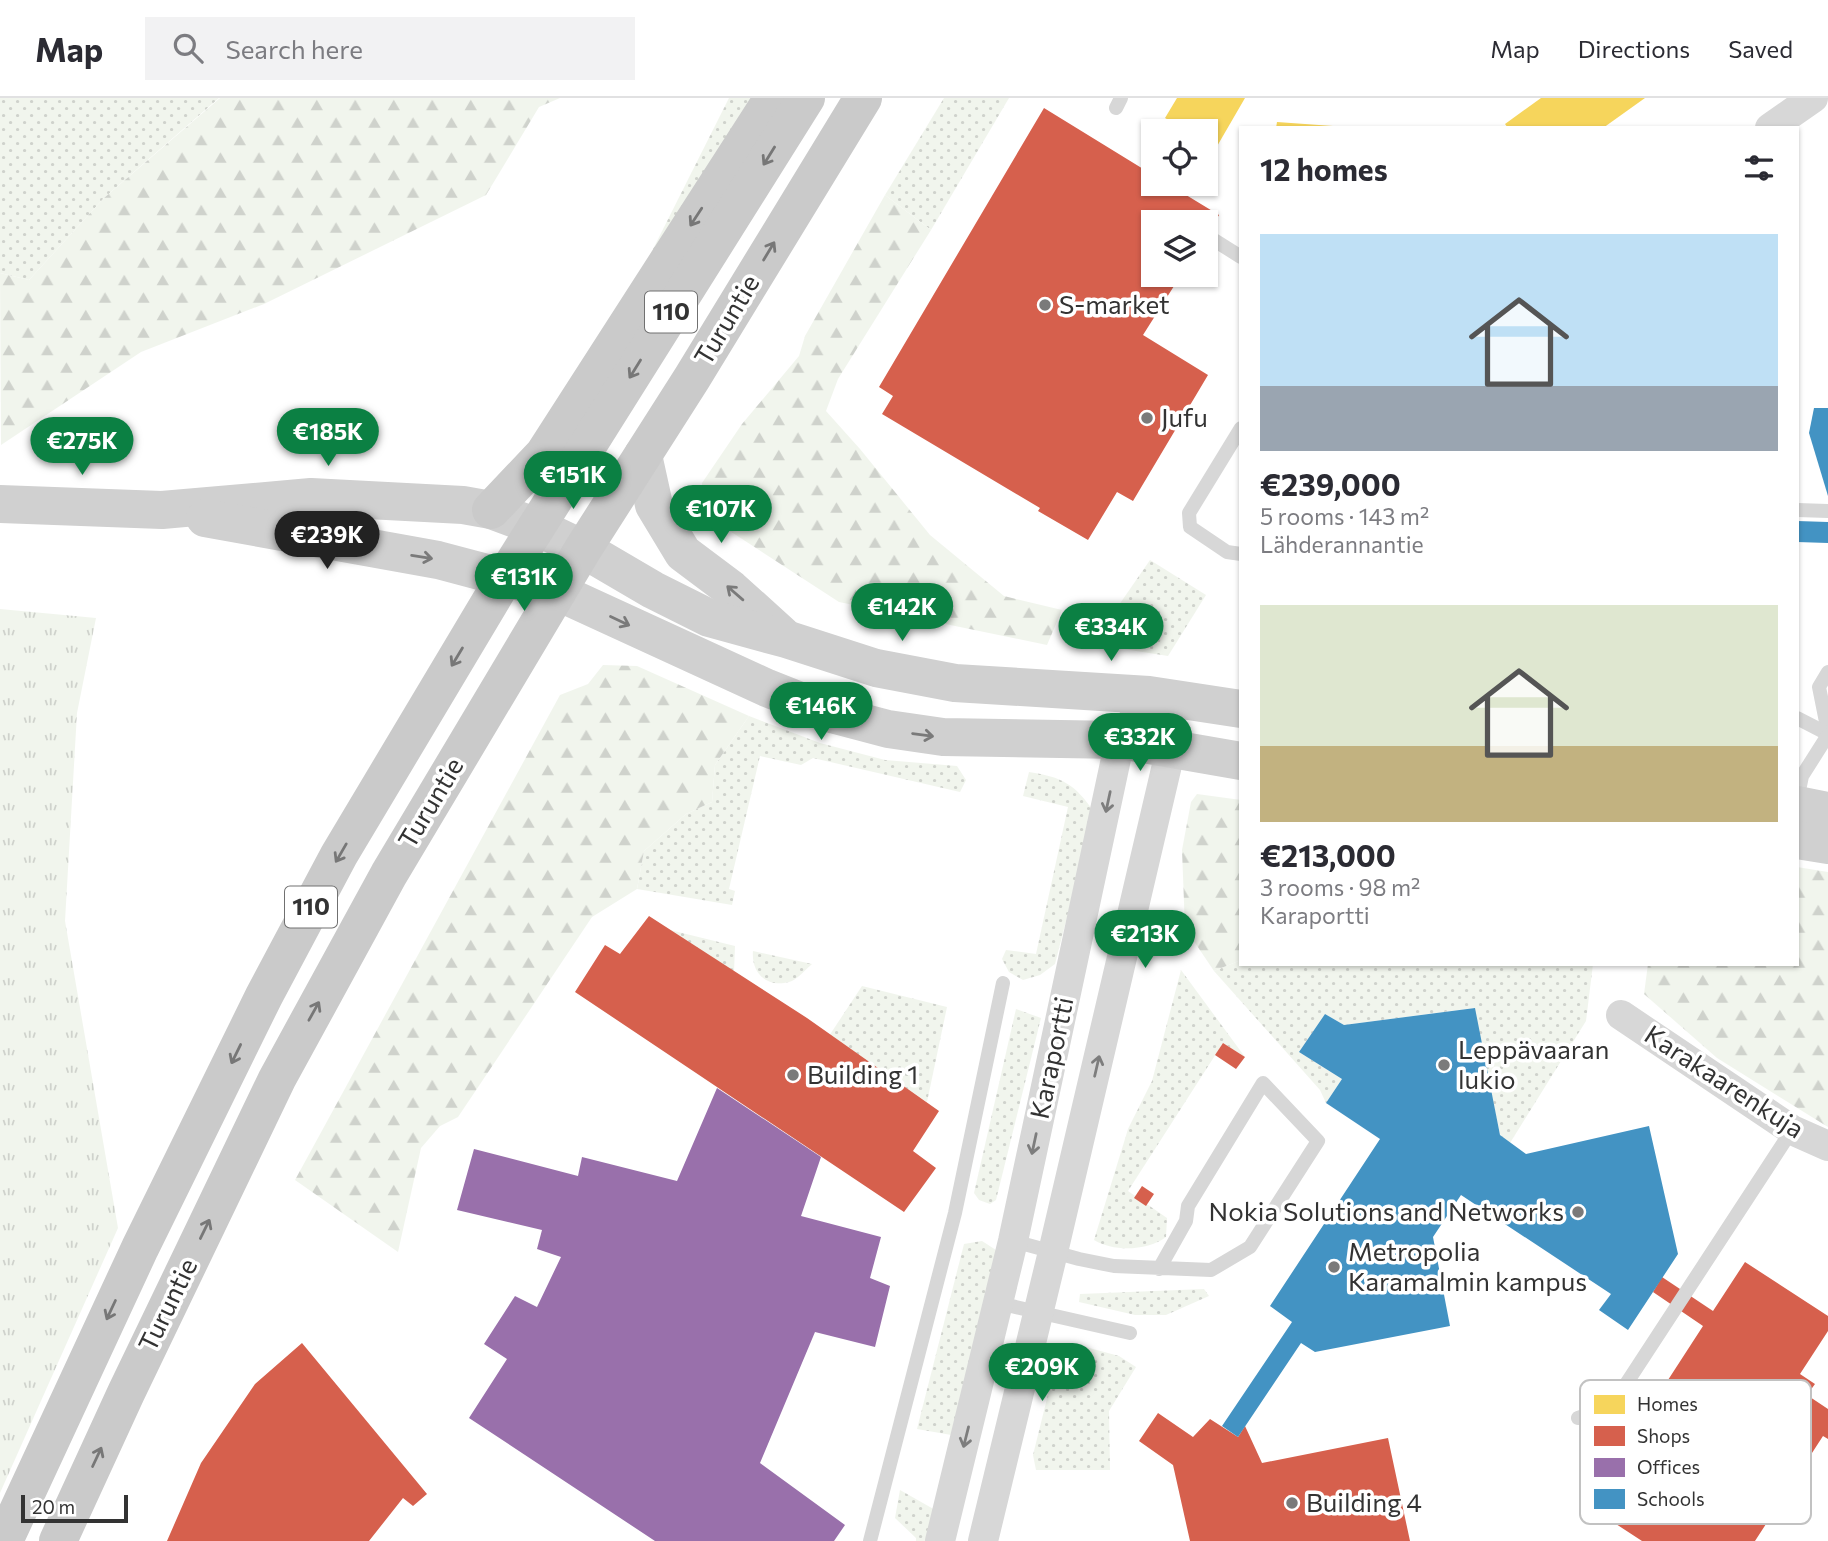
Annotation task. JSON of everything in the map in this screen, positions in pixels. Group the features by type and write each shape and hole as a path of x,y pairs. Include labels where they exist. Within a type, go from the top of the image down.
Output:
{"main road":[{"path":"491,510 544,454 773,98"},
{"name":"Turuntie","path":"4,1541 140,1248 270,984 339,855 505,578 806,98"},
{"name":"Turuntie","path":"58,1541 277,1079 389,874 583,549 863,98"}],"street":[{"path":"1773,126 1813,98"},
{"path":"643,455 654,505 683,553 731,589 786,639"},
{"path":"0,504 162,510 311,497 463,505 491,510 537,527 709,618 876,668 955,682 1149,695 1239,709"},
{"path":"162,510 438,560 558,592 767,688 835,715 874,726 943,737 1120,740 1239,761"},
{"path":"1149,695 1171,748"},
{"name":"Karaportti","path":"940,1541 1013,1241 1120,740 1149,695"},
{"name":"Karaportti","path":"982,1541 1171,748"},
{"path":"1799,804 1828,811"},
{"path":"1799,841 1828,845"},
{"name":"Karakaarenkuja","path":"1621,1015 1792,1130 1828,1146"}],"lane":[{"path":"1218,243 1239,256"},
{"path":"1239,431 1189,513 1190,527 1227,552 1239,554"},
{"path":"1799,510 1828,511"},
{"path":"1799,792 1802,776 1828,733 1819,687 1828,672"},
{"path":"1799,719 1828,733"},
{"path":"870,1541 955,1213 1003,983"},
{"path":"1013,1241 1114,1266 1159,1269 1211,1270 1250,1247 1318,1141 1263,1083 1188,1206 1186,1221 1159,1269"},
{"path":"1628,1380 1792,1130"},
{"path":"998,1303 1130,1333"}],"green space":[{"path":"0,98 219,98 104,198 29,280 0,273"},
{"path":"220,98 560,98 539,107 486,195 264,304 141,352 1,445 0,273 29,280 104,198"},
{"path":"729,98 754,98 646,263"},
{"path":"944,98 1009,98 931,230 885,195"},
{"path":"885,195 931,230 838,379 826,411 930,535 1004,596 1062,610 1047,645 839,602 716,522 703,504 702,483 742,424 799,356 805,336"},
{"path":"1150,560 1206,595 1168,656 1092,644"},
{"path":"0,609 96,618 77,713 65,921 118,1228 0,1493"},
{"path":"603,665 637,666 749,716 715,765 712,802 686,814 644,851 637,889 592,917 458,1117 440,1126 421,1148 398,1252 295,1180 560,695 588,684"},
{"path":"749,716 820,743 885,760 957,766 966,780 960,792 813,758 801,765 760,756 729,889 735,891 732,905 637,889 644,851 686,814 712,802 715,765"},
{"path":"1029,772 1067,783 1094,812 1055,964 1040,975 1023,980 1009,972 1002,959 1006,950 1036,954 1068,807 1023,796"},
{"path":"1197,794 1239,800 1239,961 1214,971 1185,928 1182,850 1191,802"},
{"path":"1799,867 1828,872 1828,1127 1717,1058 1644,994 1648,966 1799,966"},
{"path":"670,930 735,946 734,972"},
{"path":"753,951 812,964 792,981 774,983 767,981 758,972"},
{"path":"1239,961 1239,966 1593,966 1586,1021 1510,1143 1500,1135 1474,1008 1344,1025 1325,1014 1299,1052 1342,1079 1326,1103 1320,1090 1214,971"},
{"path":"1181,970 1245,1057 1223,1043 1128,1191 1167,1218 1166,1237 1140,1247 1111,1247 1094,1240 1128,1129 1152,1081"},
{"path":"862,986 947,1007 927,1102 829,1036"},
{"path":"1016,1009 1041,1018 996,1200 990,1204 979,1200 974,1193"},
{"path":"982,1241 996,1250 957,1436 917,1429 964,1244"},
{"path":"1204,1289 1209,1296 1166,1315 1135,1315 1079,1302 1080,1294"},
{"path":"1071,1343 1119,1356 1136,1367 1109,1411 1110,1470 1036,1470 1033,1455 1059,1350"},
{"path":"900,1490 937,1511 930,1541 916,1541 895,1518"}],"building: Homes":[{"path":"1177,98 1245,98 1218,145 1218,119 1165,118"},
{"path":"1541,98 1645,98 1606,126 1505,124"},
{"path":"1277,122 1333,126 1276,126"}],"building: Shops":[{"name":"S-market","path":"1044,108 1141,168 1141,196 1188,196 1211,210 1141,210 1141,287 1173,287 1143,335 1208,375 1133,501 1117,492 1088,540 1038,511 1040,508 882,414 893,396 879,387"},
{"name":"Building 1","path":"649,916 807,1018 939,1111 913,1151 936,1168 904,1212 575,992 605,945 620,954"},
{"path":"1223,1043 1245,1057 1236,1069 1215,1055"},
{"path":"1142,1186 1154,1194 1146,1206 1134,1198"},
{"path":"1745,1262 1828,1316 1828,1331 1800,1374 1809,1380 1668,1380 1703,1326 1653,1292 1662,1277 1713,1311"},
{"path":"302,1343 427,1494 413,1506 403,1498 369,1541 167,1541 201,1463 255,1384"},
{"path":"1811,1398 1828,1409 1828,1439 1823,1436 1811,1455"},
{"name":"Building 4","path":"1158,1413 1193,1437 1210,1419 1238,1437 1245,1426 1262,1463 1388,1438 1410,1541 1190,1541 1173,1465 1139,1441"},
{"path":"1616,1524 1766,1524 1755,1541 1642,1541"}],"building: Offices":[{"path":"717,1088 821,1157 801,1216 881,1237 870,1278 890,1286 875,1347 815,1332 760,1463 845,1525 834,1541 655,1541 469,1418 507,1359 484,1344 515,1296 537,1307 561,1257 537,1249 542,1230 457,1210 474,1149 578,1176 582,1157 677,1181"}],"building: Schools":[{"path":"1814,408 1828,408 1828,496 1809,433"},
{"path":"1799,521 1828,522 1828,543 1799,542"},
{"name":"Nokia Solutions and Networks","path":"1475,1008 1500,1135 1526,1154 1649,1126 1678,1254 1628,1330 1599,1310 1611,1294 1461,1195 1433,1237 1450,1326 1315,1352 1301,1343 1238,1437 1222,1426 1292,1322 1270,1306 1380,1139 1326,1103 1342,1079 1299,1052 1325,1014 1344,1025"}],"place":[{"name":"S-market","path":"1045,305"},
{"name":"Jufu","path":"1147,418"},
{"name":"Leppävaaran lukio","path":"1444,1065"},
{"name":"Building 1","path":"793,1075"},
{"name":"Nokia Solutions and Networks","path":"1578,1212"},
{"name":"Metropolia Karamalmin kampus","path":"1334,1267"},
{"name":"Building 4","path":"1292,1503"}]}
